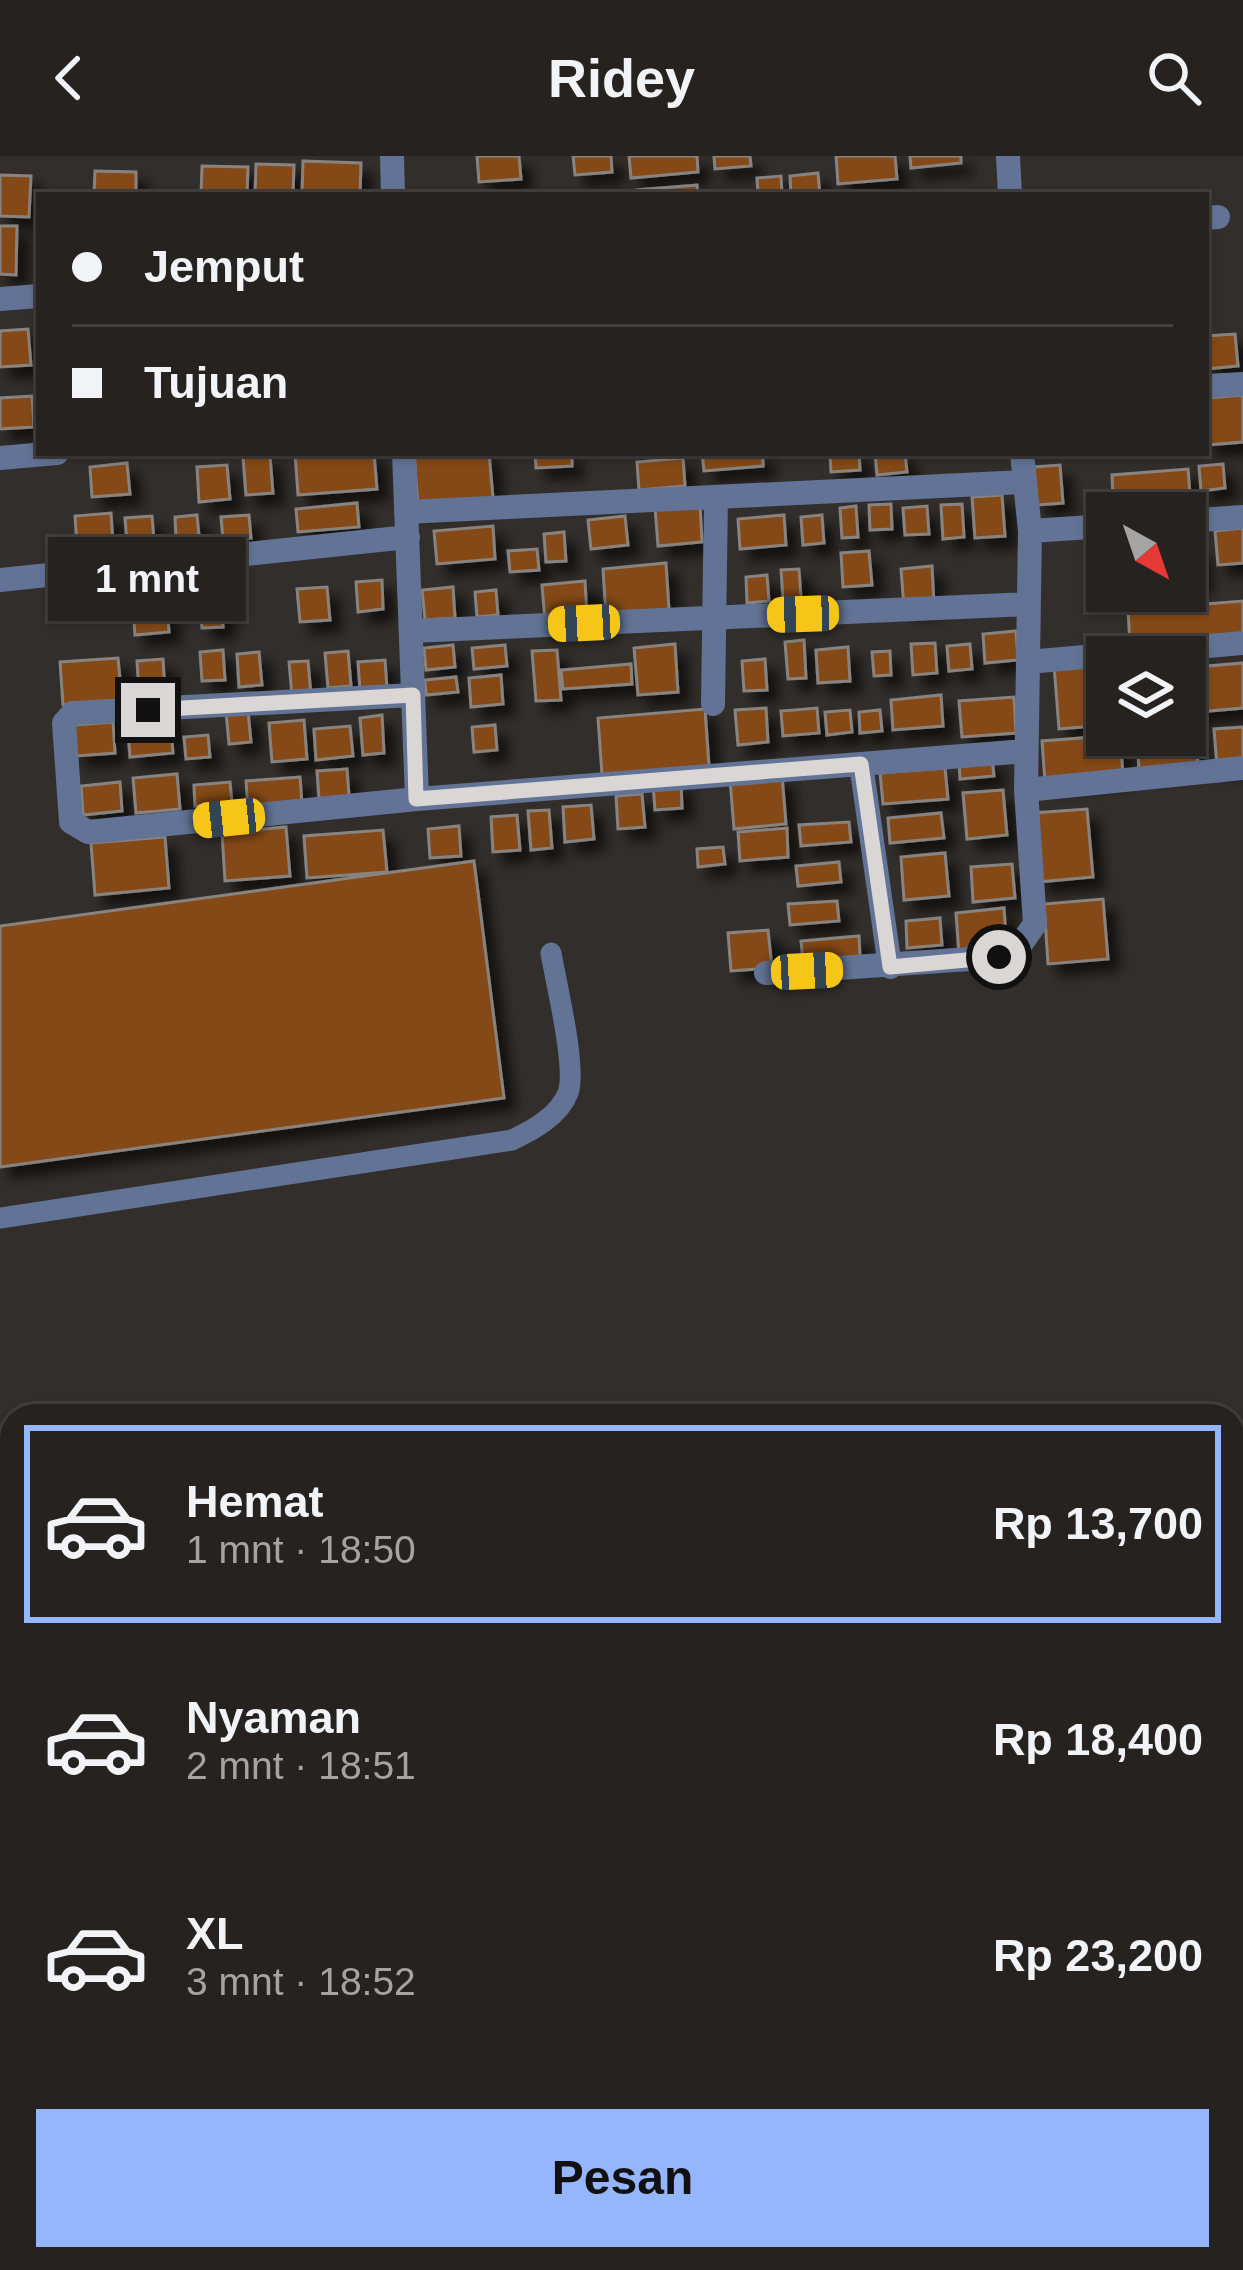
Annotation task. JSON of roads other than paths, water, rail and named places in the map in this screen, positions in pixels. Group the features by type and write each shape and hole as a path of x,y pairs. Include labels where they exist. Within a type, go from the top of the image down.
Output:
{"street":[{"path":"392,156 393,192"},
{"path":"1008,156 1010,192"},
{"path":"0,299 36,296"},
{"path":"1209,386 1243,383"},
{"path":"0,458 36,455"},
{"path":"404,456 416,799"},
{"path":"766,973 999,957 1018,948 1035,924 1026,790 1030,531 1022,456"},
{"path":"0,580 407,525 716,497 1024,482"},
{"path":"713,704 716,497"},
{"path":"1206,520 1243,517"},
{"path":"1030,531 1086,527"},
{"path":"411,631 1028,604"},
{"path":"1028,662 1243,643"},
{"path":"413,695 73,713 64,723 71,822 88,832 416,799 1026,751"},
{"path":"861,764 890,967"},
{"path":"1026,790 1243,768"}],"lane":[{"path":"0,1217 512,1140 532,1131 561,1106 571,1076 551,953"}]}
